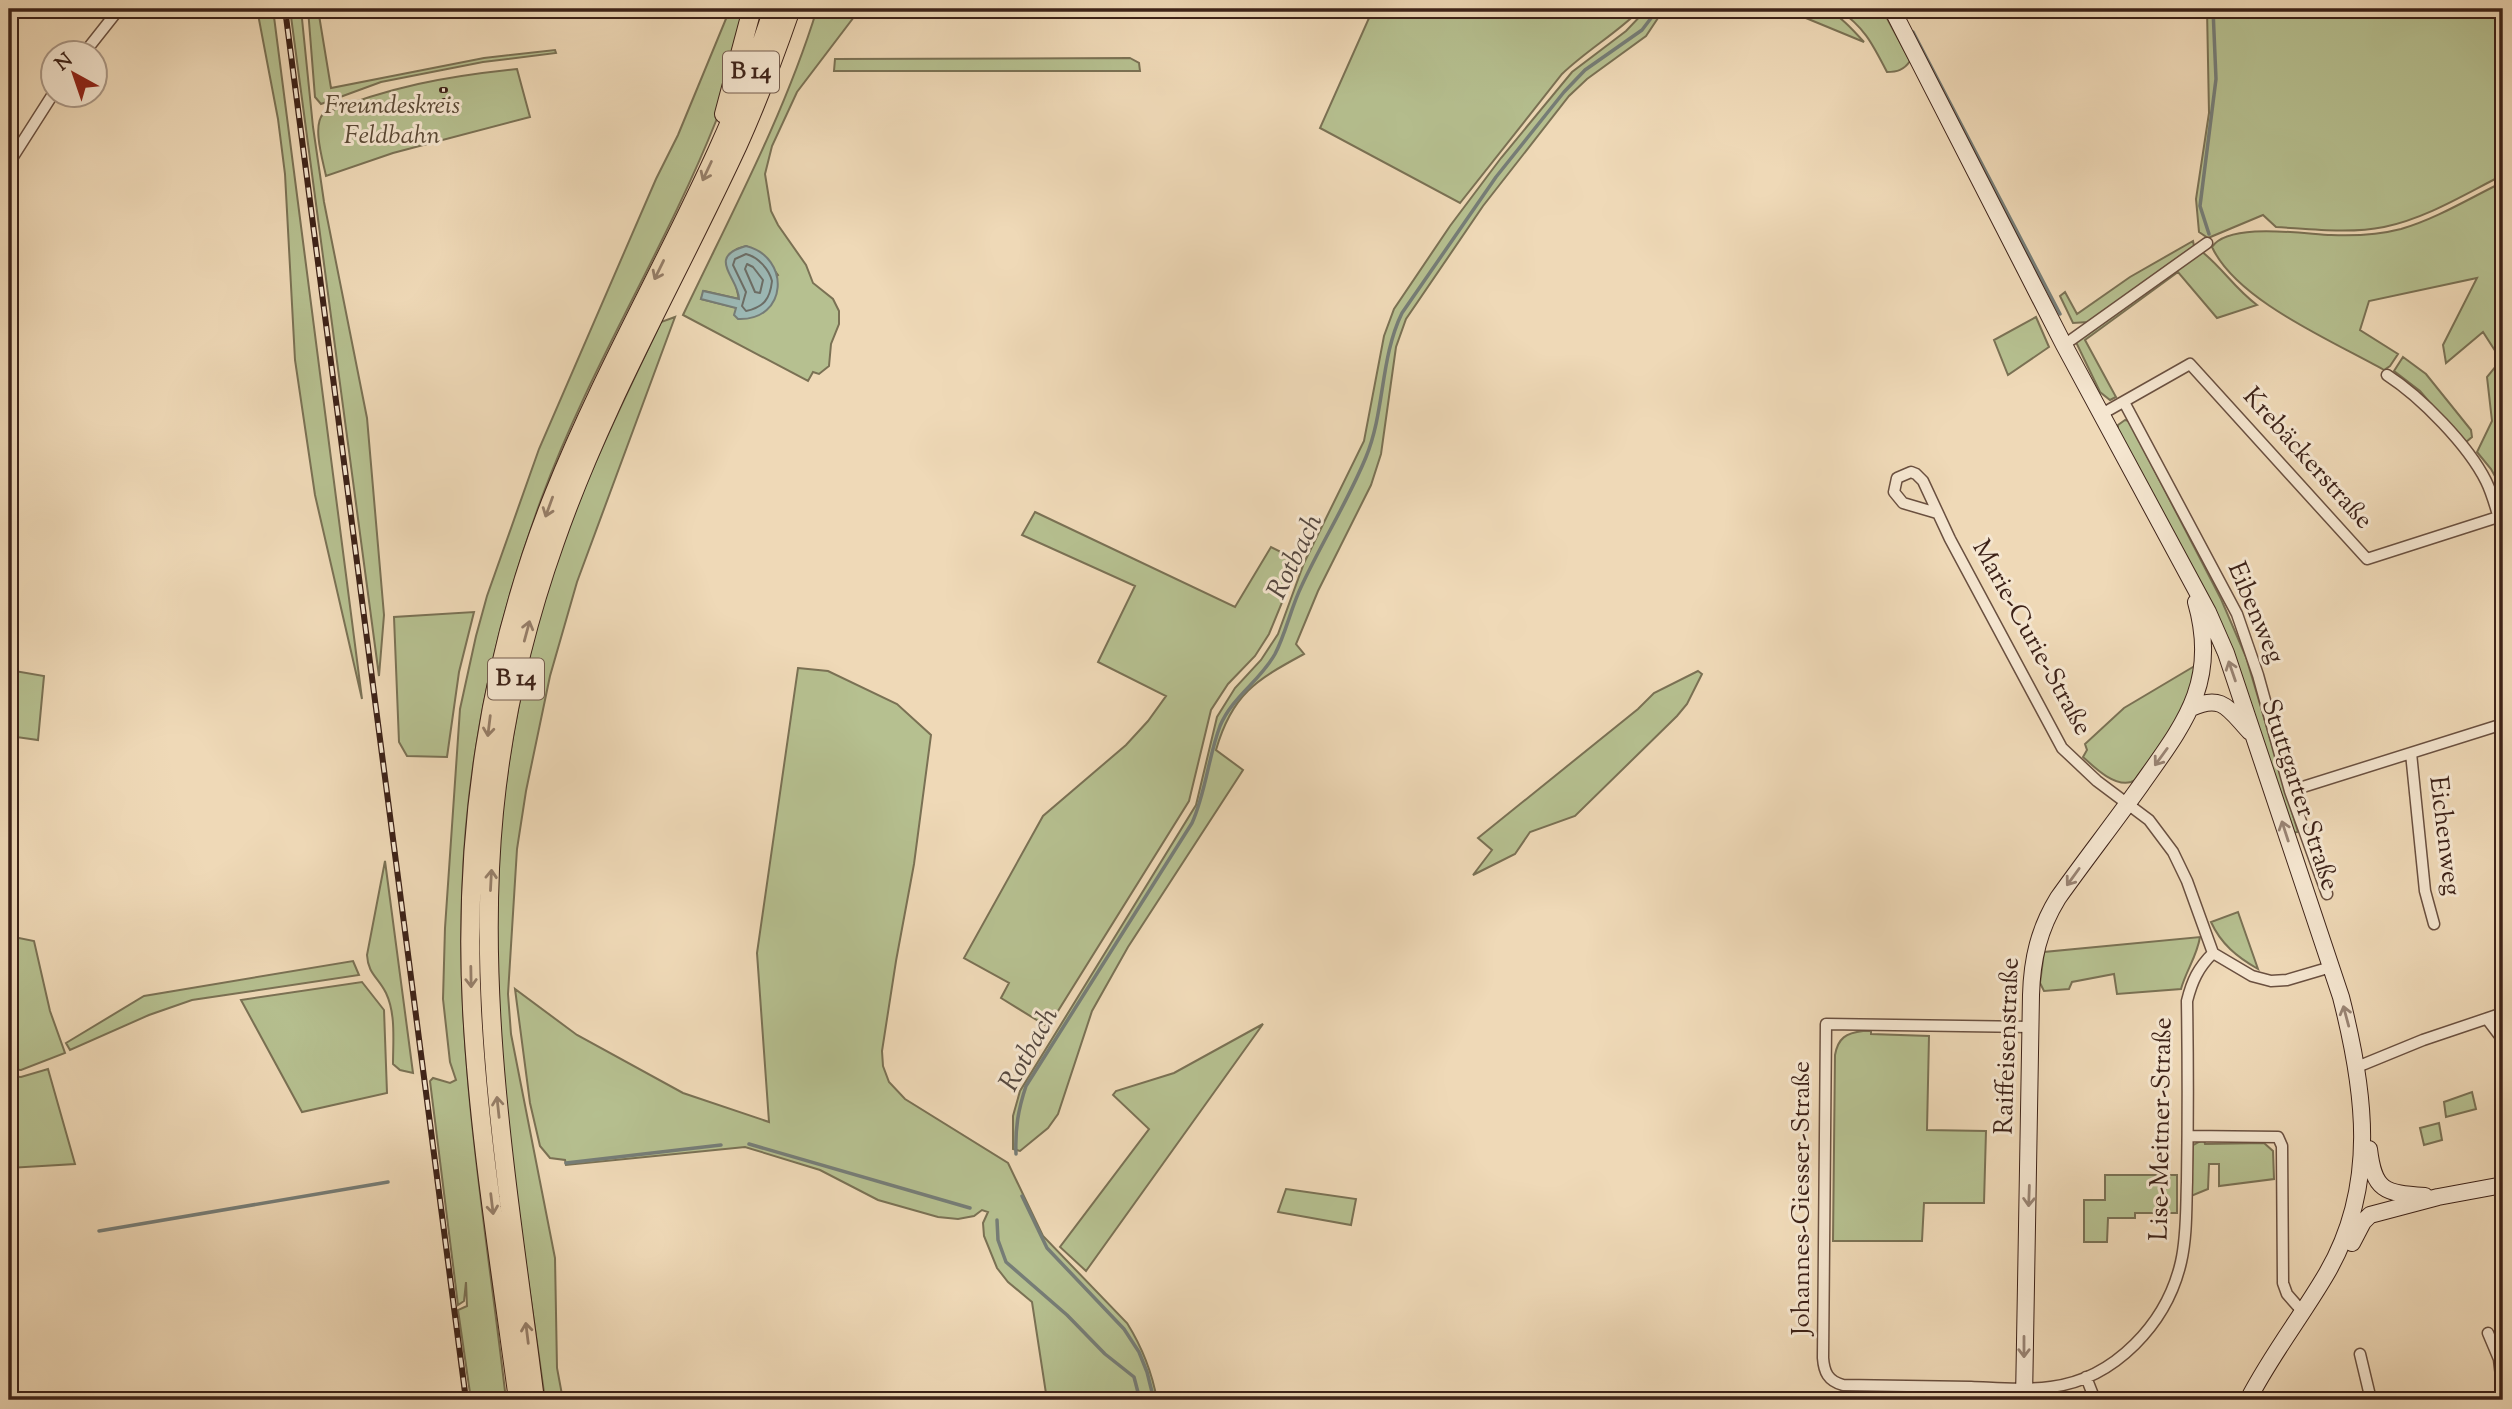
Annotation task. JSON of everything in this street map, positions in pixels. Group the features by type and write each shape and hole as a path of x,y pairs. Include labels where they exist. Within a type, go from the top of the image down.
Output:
{"highway":[{"path":"725,133 724,109 751,9"},
{"name":"B 14","path":"517,1400 484,1135 472,1009 473,862 491,708 518,600 554,495 596,399 725,133 773,9"},
{"name":"B 14","path":"535,1400 499,1118 490,981 494,814 511,699 544,575 575,488 628,371 739,142 791,9"}],"main road":[{"name":"Stuttgarter Straße","path":"1892,9 2100,415 2188,576 2226,653 2331,967 2351,1035 2364,1134 2358,1196 2345,1237 2328,1271 2266,1366 2248,1400"},
{"name":"Raiffeisenstraße","path":"2024,1394 2032,966 2048,914 2176,735 2191,708 2200,680 2203,642 2199,612 2188,576"},
{"path":"2191,708 2208,701 2218,702 2230,709 2254,736"},
{"path":"2364,1134 2371,1170 2380,1186 2400,1193 2438,1197"},
{"path":"2328,1271 2345,1257 2357,1232 2370,1215 2438,1197 2503,1185"}],"street":[{"path":"96,38 119,9"},
{"path":"9,163 44,108"},
{"path":"2064,345 2207,243"},
{"name":"Krebäckerstraße","path":"2100,415 2190,364 2367,559 2498,517"},
{"path":"2386,375 2407,388 2450,432 2487,482 2503,533"},
{"name":"Eibenweg","path":"2124,402 2237,614 2258,675 2290,791 2327,894"},
{"name":"Marie-Curie-Straße","path":"1937,513 2062,748 2097,781 2149,820 2173,852 2199,911 2213,953"},
{"path":"2290,791 2503,724"},
{"name":"Eichenweg","path":"2411,753 2425,891 2434,924"},
{"path":"2213,953 2252,976 2271,981 2287,980 2331,967"},
{"name":"Lise-Meitner-Straße","path":"2024,1394 2086,1377 2113,1363 2135,1345 2161,1311 2174,1285 2185,1242 2188,1136 2187,1001 2193,979 2213,953"},
{"path":"2357,1067 2423,1040 2503,1013"},
{"path":"2487,1019 2503,1040"},
{"name":"Johannes-Giesser-Straße","path":"2024,1394 1843,1385 1835,1383 1826,1374 1823,1358 1826,1024 2031,1027"},
{"path":"2188,1136 2278,1137 2283,1146 2283,1283 2287,1294 2301,1310"},
{"path":"2488,1333 2499,1359 2503,1393"},
{"path":"2360,1354 2371,1400"},
{"path":"2086,1377 2095,1400"}],"green space":[{"path":"257,9 273,9 362,699 315,495 295,360 285,174 278,119"},
{"path":"290,9 301,9 324,202 367,418 384,615 379,676"},
{"path":"308,9 318,9 331,88 484,58 555,50 556,53 483,62 381,82 321,104 315,97"},
{"path":"730,9 747,9 716,121 696,169 561,449 525,545 486,692 465,843 461,958 468,1085 506,1400 471,1400 458,1310 467,1306 466,1282 464,1301 458,1305 430,1081 433,1078 450,1083 456,1080 450,1062 443,999 445,928 460,709 487,596 539,449 656,179 678,135"},
{"path":"817,9 860,9 797,92 772,146 765,174 771,211 778,225 806,265 813,283 833,299 839,311 839,324 831,344 829,366 819,374 813,372 808,381 683,315 756,164 804,49","holes":["746,246 763,255 778,275 737,308 701,299 704,291 739,299 729,255"]},
{"path":"1373,9 1641,9 1562,74 1460,203 1320,128"},
{"path":"1647,9 1664,9 1646,36 1587,79 1569,96 1483,206 1406,319 1396,347 1381,454 1371,485 1318,591 1296,644 1304,654 1259,681 1238,702 1230,715 1216,750 1243,770 1128,947 1092,1011 1058,1114 1048,1128 1020,1151 1013,1149 1013,1116 1020,1091 1196,805 1217,717 1235,688 1261,660 1278,634 1304,563 1364,441 1384,336 1394,309 1450,226 1501,158 1572,72 1626,31"},
{"path":"1784,9 1829,12 1844,22 1864,42"},
{"path":"1838,9 1882,9 1910,61 1908,64 1900,70 1887,72 1867,37"},
{"path":"2207,9 2503,9 2503,175 2431,212 2384,227 2344,231 2276,227 2263,215 2208,238 2199,232 2196,199 2209,113"},
{"path":"1130,58 1139,63 1140,71 834,71 835,59"},
{"name":"Freundeskreis Feldbahn","path":"517,69 530,117 393,153 326,176 318,135 323,114 418,84"},
{"path":"2503,182 2503,510 2497,495 2502,489 2477,452 2492,421 2487,377 2501,360 2483,332 2446,363 2443,345 2477,278 2369,301 2360,330 2398,354 2384,370 2314,333 2264,302 2224,267 2212,247 2221,239 2250,232 2349,235 2392,231 2427,220"},
{"path":"2193,241 2194,246 2088,322 2073,323 2060,296 2065,292 2077,314 2130,277"},
{"path":"2201,251 2257,305 2217,318 2178,272 2085,340 2116,397 2110,400 2100,392 2075,340"},
{"path":"675,317 577,582 550,676 517,849 508,994 511,1034 555,1258 557,1368 563,1400 545,1400 513,1166 501,1047 496,929 502,814 528,663 561,548 592,471 661,322"},
{"path":"2036,317 2049,347 2008,375 1994,340"},
{"path":"2403,357 2426,374 2471,430 2472,437 2466,442 2420,391 2394,371"},
{"path":"2125,420 2129,421 2221,599 2246,657 2298,832 2292,833 2268,766 2118,430 2118,425"},
{"path":"1035,512 1235,607 1271,547 1299,561 1269,634 1255,656 1228,684 1211,710 1189,801 1048,1027 1001,998 1009,983 964,958 1043,816 1126,745 1166,696 1098,662 1135,586 1022,535"},
{"path":"474,612 459,672 447,757 407,756 399,742 394,617"},
{"path":"2198,664 2188,704 2141,775 2131,782 2118,782 2083,757 2087,750 2085,744 2124,708"},
{"path":"798,668 828,671 897,704 931,735 914,864 882,1051 883,1066 889,1082 905,1099 1008,1163 1043,1236 1127,1323 1146,1360 1157,1400 1047,1400 1032,1302 1008,1282 997,1268 984,1236 983,1223 988,1212 982,1210 974,1216 958,1219 938,1217 878,1200 820,1170 745,1147 566,1165 565,1160 550,1158 540,1146 530,1103 515,989 577,1035 683,1093 769,1122 757,953"},
{"path":"9,670 44,676 38,740 9,736"},
{"path":"1698,671 1702,674 1687,704 1677,716 1575,816 1530,832 1515,854 1473,875 1492,850 1478,838 1638,709 1654,693"},
{"path":"385,861 413,1073 400,1070 393,1064 393,1028 389,1001 371,971 367,955"},
{"path":"2238,912 2258,969 2230,949 2211,922"},
{"path":"9,936 34,941 50,1011 65,1053 21,1070 9,1069"},
{"path":"2200,937 2181,989 2117,994 2114,974 2072,982 2069,989 2044,991 2040,983 2044,952"},
{"path":"353,961 359,975 192,1000 149,1015 70,1050 66,1043 144,996"},
{"path":"362,982 384,1010 387,1093 302,1112 241,1000"},
{"path":"1263,1024 1086,1271 1060,1247 1149,1129 1113,1095 1116,1091 1174,1073"},
{"path":"1871,1031 1871,1034 1929,1036 1927,1130 1986,1131 1984,1203 1924,1203 1922,1241 1833,1241 1835,1055 1838,1044 1844,1037"},
{"path":"48,1069 75,1164 9,1168 9,1076 21,1077"},
{"path":"2472,1092 2476,1109 2446,1117 2444,1102"},
{"path":"2439,1123 2442,1140 2424,1145 2420,1128"},
{"path":"2204,1139 2205,1144 2264,1143 2273,1151 2274,1179 2219,1186 2219,1164 2209,1164 2208,1189 2191,1196 2193,1145"},
{"path":"2105,1175 2177,1175 2177,1213 2135,1213 2135,1218 2108,1218 2107,1242 2084,1242 2084,1200 2105,1200"},
{"path":"1286,1189 1356,1199 1351,1225 1278,1212"}],"water":[{"path":"746,246 761,252 771,262 778,287 767,310 755,317 738,319 734,315 736,308 701,299 703,291 739,299 726,262 734,251"}],"waterway":[{"name":"Rotbach","path":"1016,1154 1018,1120 1026,1086 1192,823 1220,726 1232,706 1275,654 1302,585 1359,473 1377,421 1390,348 1402,313 1496,177 1564,92 1585,70 1642,30 1658,9"},
{"path":"2209,234 2200,206 2216,79 2213,9"},
{"path":"1913,32 2060,314"},
{"path":"749,1144 970,1208"},
{"path":"566,1163 721,1145"},
{"path":"99,1231 388,1182"},
{"name":"Rotbach","path":"1022,1196 1047,1248 1124,1329 1139,1352 1154,1400"},
{"path":"997,1220 998,1240 1006,1262 1067,1315 1105,1354 1134,1377 1140,1400"}],"railway":[{"path":"285,9 466,1400"}]}
